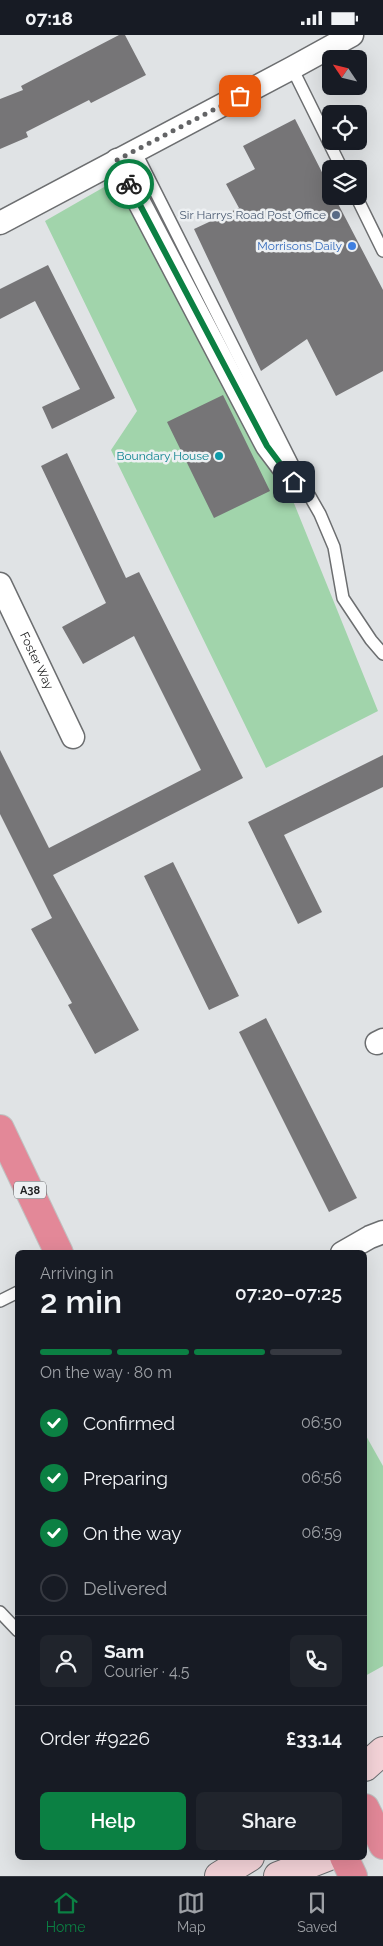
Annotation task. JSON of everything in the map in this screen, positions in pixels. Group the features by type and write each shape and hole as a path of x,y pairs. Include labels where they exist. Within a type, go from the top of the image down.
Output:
{"highway":[{"name":"A38","path":"0,1129 58,1250"},
{"path":"346,1860 354,1876"}],"main road":[{"path":"367,1765 383,1751"},
{"path":"219,1876 245,1860"},
{"path":"278,1876 319,1860"}],"street":[{"path":"0,223 352,35"},
{"path":"126,156 267,446 294,482"},
{"name":"Foster Way","path":"0,584 74,737"},
{"path":"347,1250 383,1232"}],"lane":[{"path":"292,68 338,160"},
{"path":"126,156 320,514 334,547 343,598 371,640 383,654"},
{"path":"360,205 383,251"},
{"path":"0,1301 15,1294"},
{"path":"0,1612 15,1628"}],"green space":[{"path":"125,175 287,486 378,711 266,768 111,450 137,411 45,221"},
{"path":"367,1438 383,1466 383,1666 367,1675"}],"building":[{"path":"119,35 125,35 146,75 91,103 89,100 26,132 28,137 0,149 0,99 23,90 21,86"},
{"path":"295,119 322,172 322,205 339,205 383,290 383,371 336,396 307,339 261,371 194,229 239,208 226,184 255,169 243,146"},
{"path":"48,265 115,398 52,429 42,407 80,389 35,301 0,319 0,289"},
{"name":"Boundary House","path":"223,395 270,491 214,518 167,422"},
{"path":"67,453 126,578 139,572 243,778 53,875 139,1030 95,1054 68,1005 72,1003 31,929 52,918 0,814 0,750 49,848 201,770 134,636 83,664 62,627 106,603 41,466"},
{"path":"383,755 383,787 284,835 322,912 298,924 248,822"},
{"path":"173,862 239,996 209,1010 144,876"},
{"path":"266,1018 357,1198 329,1212 239,1032"}],"way so far":[{"path":"129,184 117,160 240,96"}],"place":[{"name":"Sir Harrys Road Post Office","path":"336,215"},
{"name":"Morrisons Daily","path":"352,246"},
{"name":"Boundary House","path":"219,456"}],"route":[{"path":"129,184 267,446 294,482"}]}
